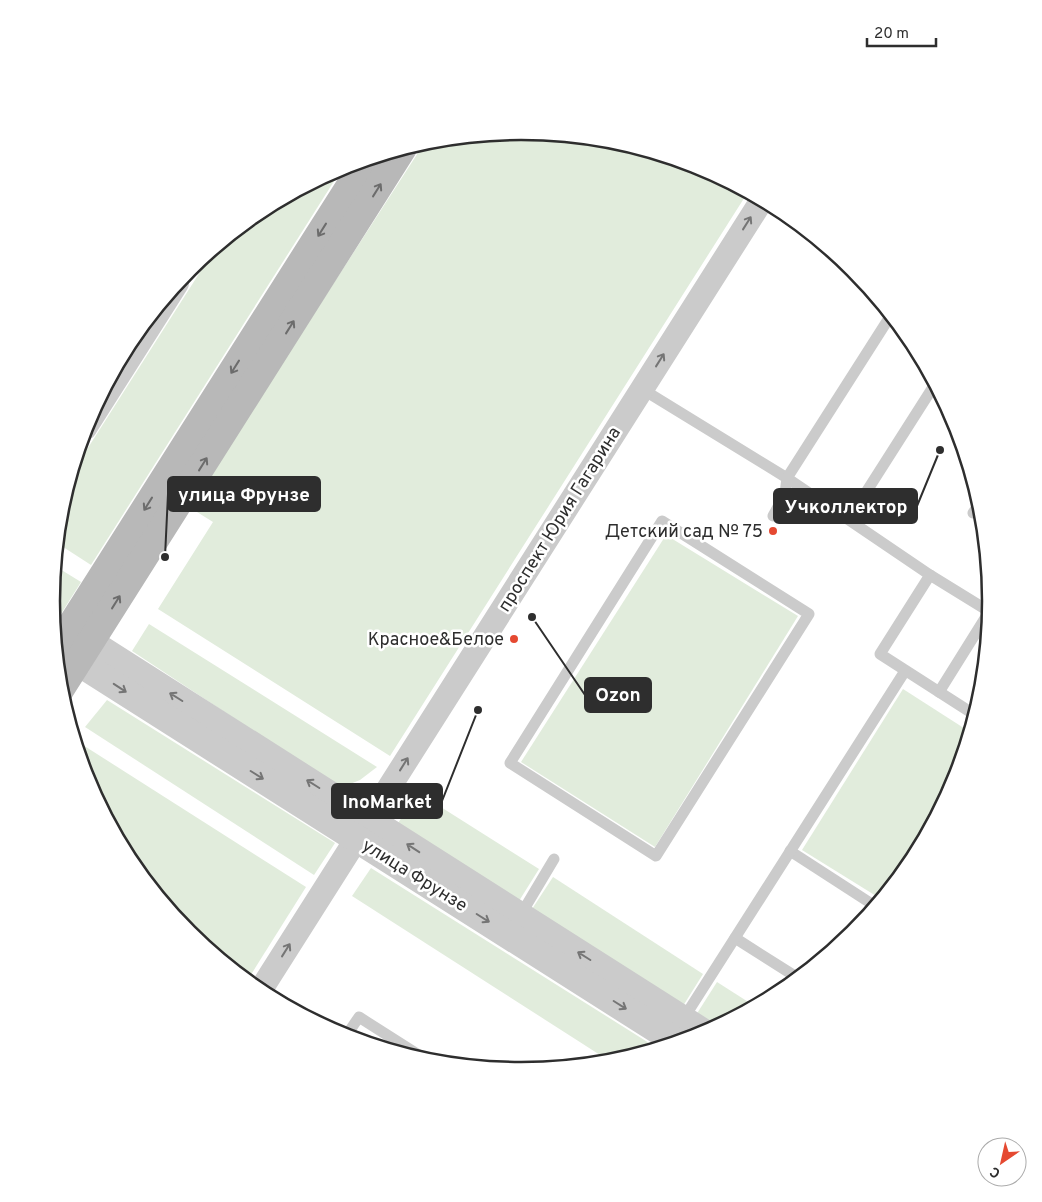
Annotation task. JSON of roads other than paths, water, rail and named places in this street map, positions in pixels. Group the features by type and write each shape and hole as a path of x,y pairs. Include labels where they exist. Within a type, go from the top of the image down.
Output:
{"main road":[{"path":"72,648 397,157"},
{"path":"66,670 72,648 361,169"}],"street":[{"name":"проспект Юрия Гагарина","path":"265,984 758,206"},
{"name":"улица Фрунзе","path":"72,648 363,829 683,1032"}],"lane":[{"path":"772,516 785,494 787,478 888,321"},
{"path":"642,389 787,478 930,575 982,607"},
{"path":"849,519 931,391"},
{"path":"662,521 742,564 809,614 656,856 582,816 510,764 662,521"},
{"path":"930,575 880,654 968,711"},
{"path":"939,692 981,626"},
{"path":"685,1032 735,938 905,671"},
{"path":"790,852 870,902"},
{"path":"514,925 554,860"},
{"path":"735,938 792,974"},
{"path":"351,1029 359,1017 406,1047"}],"place":[{"name":"Учколлектор","path":"940,450"},
{"name":"Детский сад № 75","path":"773,531"},
{"name":"улица Фрунзе","path":"165,557"},
{"name":"Ozon","path":"532,617"},
{"name":"Красное&Белое","path":"514,639"},
{"name":"InoMarket","path":"478,710"}]}
